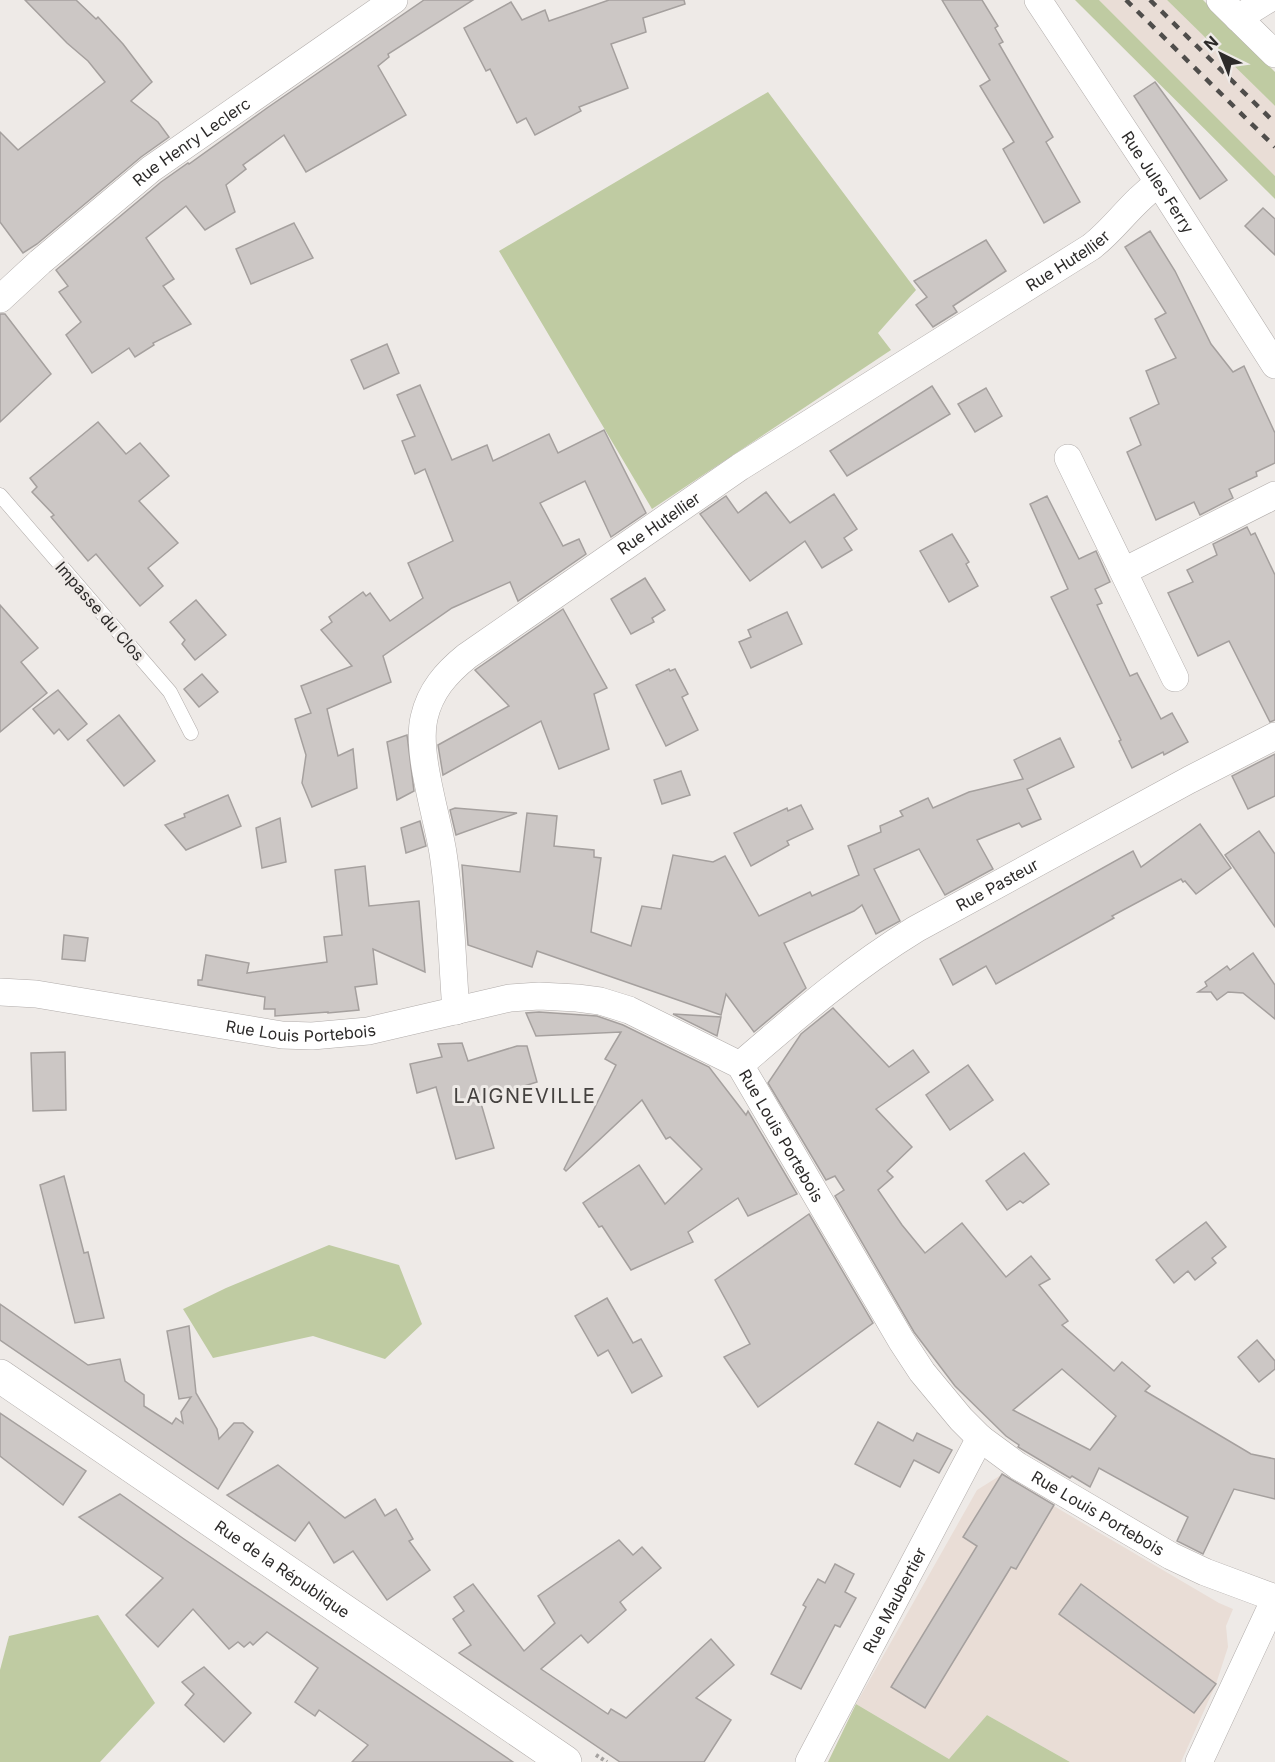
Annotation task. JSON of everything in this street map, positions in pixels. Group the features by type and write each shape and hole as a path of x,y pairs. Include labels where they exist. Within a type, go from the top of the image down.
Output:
{"main road":[{"name":"Rue de la République","path":"0,1376 565,1762"}],"street":[{"name":"Rue Henry Leclerc","path":"0,299 40,262 151,170 394,0"},
{"name":"Rue Jules Ferry","path":"1038,0 1159,183 1275,365"},
{"path":"1229,9 1268,0"},
{"path":"1229,9 1275,54"},
{"name":"Rue Hutellier","path":"456,1011 445,866 422,743 427,706 445,675 477,649 740,467 1091,247 1109,232 1144,193 1159,183"},
{"path":"1068,458 1176,678"},
{"path":"1124,571 1275,495"},
{"name":"Rue Pasteur","path":"740,1065 829,989 878,952 1197,775 1275,736"},
{"name":"Rue Louis Portebois","path":"0,992 36,994 297,1036 352,1034 525,996 600,1001 629,1010 740,1065 912,1358 946,1404 980,1438 1018,1466 1171,1557 1275,1599"},
{"name":"Rue Maubertier","path":"809,1762 980,1438"},
{"path":"1199,1762 1275,1599"}],"lane":[{"name":"Impasse du Clos","path":"0,495 170,692 191,734"}],"shaded area":[{"path":"1099,0 1167,0 1275,106 1275,176"},
{"path":"1001,1475 1219,1603 1233,1609 1226,1626 1228,1647 1216,1684 1181,1762 1070,1762 987,1715 949,1759 856,1704 977,1490"}],"green space":[{"path":"1075,0 1099,0 1275,176 1275,199"},
{"path":"1167,0 1203,0 1275,72 1275,106"},
{"path":"768,92 916,290 878,333 891,350 652,509 499,251"},
{"path":"329,1245 399,1265 422,1324 385,1359 313,1336 213,1358 183,1309 226,1288"},
{"path":"98,1615 155,1703 100,1762 0,1762 0,1670 9,1636"},
{"path":"856,1704 949,1759 987,1715 1070,1762 828,1762"}],"building":[{"path":"25,0 76,0 96,19 98,17 123,44 152,82 131,101 158,122 169,137 23,253 0,222 0,132 18,150 105,82 88,61"},
{"path":"424,0 473,0 388,54 389,57 378,66 406,115 306,172 284,135 243,165 246,169 226,185 235,212 205,230 186,206 146,238 174,279 163,286 191,324 153,343 154,345 135,357 129,348 92,373 66,335 81,322 59,292 68,286 56,270 161,182"},
{"path":"609,0 684,0 685,4 643,18 646,32 611,44 628,88 579,107 581,111 535,135 526,118 517,123 490,69 486,71 464,28 511,2 522,20 545,10 549,21"},
{"path":"942,0 982,0 998,26 995,28 1003,42 999,44 1053,137 1046,142 1080,202 1044,223 1003,149 1014,142 980,86 990,80"},
{"path":"1155,82 1227,180 1200,199 1134,96"},
{"path":"1263,208 1275,219 1275,255 1245,226"},
{"path":"294,223 313,258 251,284 236,249"},
{"path":"1150,231 1175,271 1211,344 1233,372 1244,366 1275,433 1275,463 1256,472 1257,476 1229,489 1233,498 1200,515 1194,502 1156,520 1127,452 1141,445 1130,418 1159,404 1146,371 1176,358 1155,319 1166,313 1125,247"},
{"path":"986,240 1006,271 953,306 957,312 933,327 916,305 927,297 914,281"},
{"path":"0,314 5,314 51,374 0,422"},
{"path":"387,344 399,373 364,389 351,360"},
{"path":"420,385 452,460 487,445 493,461 549,434 558,453 604,430 646,513 611,537 585,481 540,503 563,546 579,539 586,554 518,601 510,582 452,608 383,656 391,682 327,709 338,756 353,749 357,788 312,807 302,783 306,755 295,719 311,713 301,686 352,666 321,630 332,622 329,617 363,592 366,596 370,593 390,621 423,598 408,563 453,541 425,469 415,474 402,441 415,436 397,395"},
{"path":"932,386 950,414 847,476 830,451"},
{"path":"986,388 1002,416 975,432 958,404"},
{"path":"98,422 126,454 140,443 169,476 139,501 178,543 148,568 163,586 140,606 96,554 88,561 51,517 54,515 32,492 37,487 30,478"},
{"path":"766,492 790,523 834,494 857,529 844,538 852,550 822,568 805,541 750,581 700,514 726,496 738,513"},
{"path":"1047,496 1079,559 1096,551 1110,582 1095,589 1102,603 1097,605 1130,676 1137,673 1161,719 1172,713 1188,742 1132,768 1119,741 1121,740 1051,597 1068,589 1030,504"},
{"path":"1247,527 1251,535 1255,533 1275,575 1275,720 1270,722 1229,641 1198,656 1168,593 1193,582 1187,570 1217,555 1213,544"},
{"path":"952,534 969,562 966,564 978,586 949,602 920,551"},
{"path":"645,578 665,610 652,618 654,622 631,634 611,599"},
{"path":"196,600 226,635 195,660 182,644 185,640 170,622"},
{"path":"0,605 38,648 21,662 47,693 0,732"},
{"path":"563,609 607,688 594,694 609,749 559,769 541,721 443,775 438,745 509,706 475,670"},
{"path":"787,612 802,644 751,668 739,642 751,637 748,630"},
{"path":"669,669 670,671 675,669 688,694 682,697 698,730 666,746 636,685"},
{"path":"202,674 218,692 199,707 184,689"},
{"path":"58,690 87,724 68,740 59,729 54,734 33,709"},
{"path":"119,715 155,761 124,786 87,740"},
{"path":"407,735 414,791 397,800 387,742"},
{"path":"1060,738 1074,767 1027,789 1041,819 1022,827 1019,823 977,840 993,869 945,895 919,849 874,869 900,921 876,934 862,905 854,911 784,943 806,988 754,1032 726,994 721,1015 537,951 532,967 468,945 462,865 520,872 527,813 557,816 554,846 594,850 594,857 601,858 591,932 631,946 642,906 661,909 673,855 713,862 725,856 759,916 810,892 812,896 859,875 848,846 881,832 880,826 903,816 900,811 928,798 933,808 969,792 1023,779 1014,760"},
{"path":"1275,754 1275,796 1248,809 1232,776"},
{"path":"681,771 690,795 662,804 654,780"},
{"path":"228,795 241,826 186,850 165,825 185,817 184,814"},
{"path":"801,805 813,829 787,841 789,845 751,866 734,833 787,808 788,811"},
{"path":"455,808 517,813 456,835 450,810"},
{"path":"280,818 286,862 262,868 256,828"},
{"path":"420,821 426,846 406,853 401,828"},
{"path":"1200,824 1231,868 1196,894 1181,879 1112,916 1114,918 996,984 986,966 953,985 940,959 1133,851 1141,867"},
{"path":"1259,831 1275,854 1275,927 1225,855"},
{"path":"365,866 369,906 419,901 425,972 373,949 377,984 355,987 359,1010 328,1013 275,1016 275,1009 264,1009 265,997 198,985 198,980 202,980 206,955 249,963 247,973 327,962 324,937 342,935 335,870"},
{"path":"64,935 88,938 85,961 62,959"},
{"path":"1253,953 1275,985 1275,1019 1243,993 1228,992 1217,1000 1211,992 1198,992 1207,986 1205,982 1227,966 1230,970"},
{"path":"833,1008 889,1067 913,1050 929,1072 876,1109 912,1147 887,1171 893,1177 878,1190 925,1253 962,1223 1006,1277 1031,1256 1050,1279 1039,1285 1068,1321 1062,1325 1114,1371 1122,1362 1150,1386 1145,1391 1251,1454 1275,1459 1275,1499 1234,1489 1203,1554 1177,1541 1188,1517 1099,1468 1090,1487 1072,1476 1070,1478 1018,1447 1019,1445 1006,1436 955,1386 914,1332 835,1196 844,1190 835,1176 826,1180 768,1083 801,1034","holes":["1062,1369 1116,1416 1090,1450 1013,1410"]},
{"path":"526,1013 597,1016 623,1025 709,1067 746,1115 748,1111 797,1194 748,1216 738,1198 688,1232 693,1242 631,1270 602,1226 599,1227 583,1203 639,1165 665,1204 702,1169 670,1137 666,1139 642,1100 566,1171 564,1169 616,1065 605,1059 621,1032 536,1036"},
{"path":"673,1014 721,1017 717,1036"},
{"path":"462,1043 468,1061 517,1046 527,1046 537,1082 480,1100 494,1148 456,1159 436,1087 417,1093 410,1064 442,1057 438,1044"},
{"path":"65,1052 66,1110 33,1111 31,1053"},
{"path":"968,1065 993,1100 950,1130 926,1095"},
{"path":"1024,1153 1049,1184 1023,1203 1020,1201 1007,1210 986,1181"},
{"path":"64,1176 84,1253 88,1252 104,1318 75,1323 40,1185"},
{"path":"809,1214 873,1323 758,1407 724,1357 750,1344 715,1280"},
{"path":"1206,1222 1226,1247 1212,1258 1216,1263 1195,1280 1188,1271 1174,1283 1156,1260"},
{"path":"607,1298 633,1343 641,1339 662,1376 632,1393 608,1350 598,1356 575,1316"},
{"path":"0,1304 88,1365 120,1359 125,1381 144,1395 144,1406 172,1424 176,1418 183,1423 181,1412 191,1397 179,1399 167,1331 189,1326 196,1393 217,1429 219,1439 234,1423 243,1423 253,1432 218,1489 0,1340"},
{"path":"1257,1340 1275,1361 1275,1369 1259,1382 1238,1357"},
{"path":"0,1413 86,1471 63,1505 0,1456"},
{"path":"878,1422 913,1441 917,1433 952,1450 939,1473 914,1460 900,1487 855,1464"},
{"path":"278,1465 345,1518 375,1499 385,1516 396,1509 413,1539 409,1541 430,1570 387,1600 353,1551 334,1563 309,1522 295,1541 227,1495"},
{"path":"1002,1474 1054,1505 1016,1569 1011,1567 925,1708 891,1687 977,1546 963,1537"},
{"path":"120,1494 513,1762 352,1762 368,1745 319,1710 315,1716 295,1702 318,1668 267,1632 253,1645 250,1642 244,1647 238,1642 229,1649 193,1609 158,1647 126,1615 163,1578 79,1517"},
{"path":"619,1540 633,1555 642,1547 661,1568 620,1602 626,1610 588,1643 581,1635 541,1669 608,1714 611,1709 626,1718 711,1639 734,1665 696,1698 731,1720 704,1762 620,1762 459,1653 471,1645 453,1619 464,1611 454,1597 473,1584 524,1651 555,1623 538,1596"},
{"path":"835,1564 854,1574 845,1592 856,1598 840,1627 835,1625 801,1689 771,1674 806,1607 803,1605 818,1579 825,1583"},
{"path":"1081,1584 1216,1684 1194,1713 1059,1614"},
{"path":"204,1667 251,1713 224,1742 185,1705 194,1694 182,1682"}],"railway":[{"path":"1126,0 1275,147"},
{"path":"1150,0 1275,123"}],"district":[{"name":"LAIGNEVILLE","path":"525,1096"}]}
